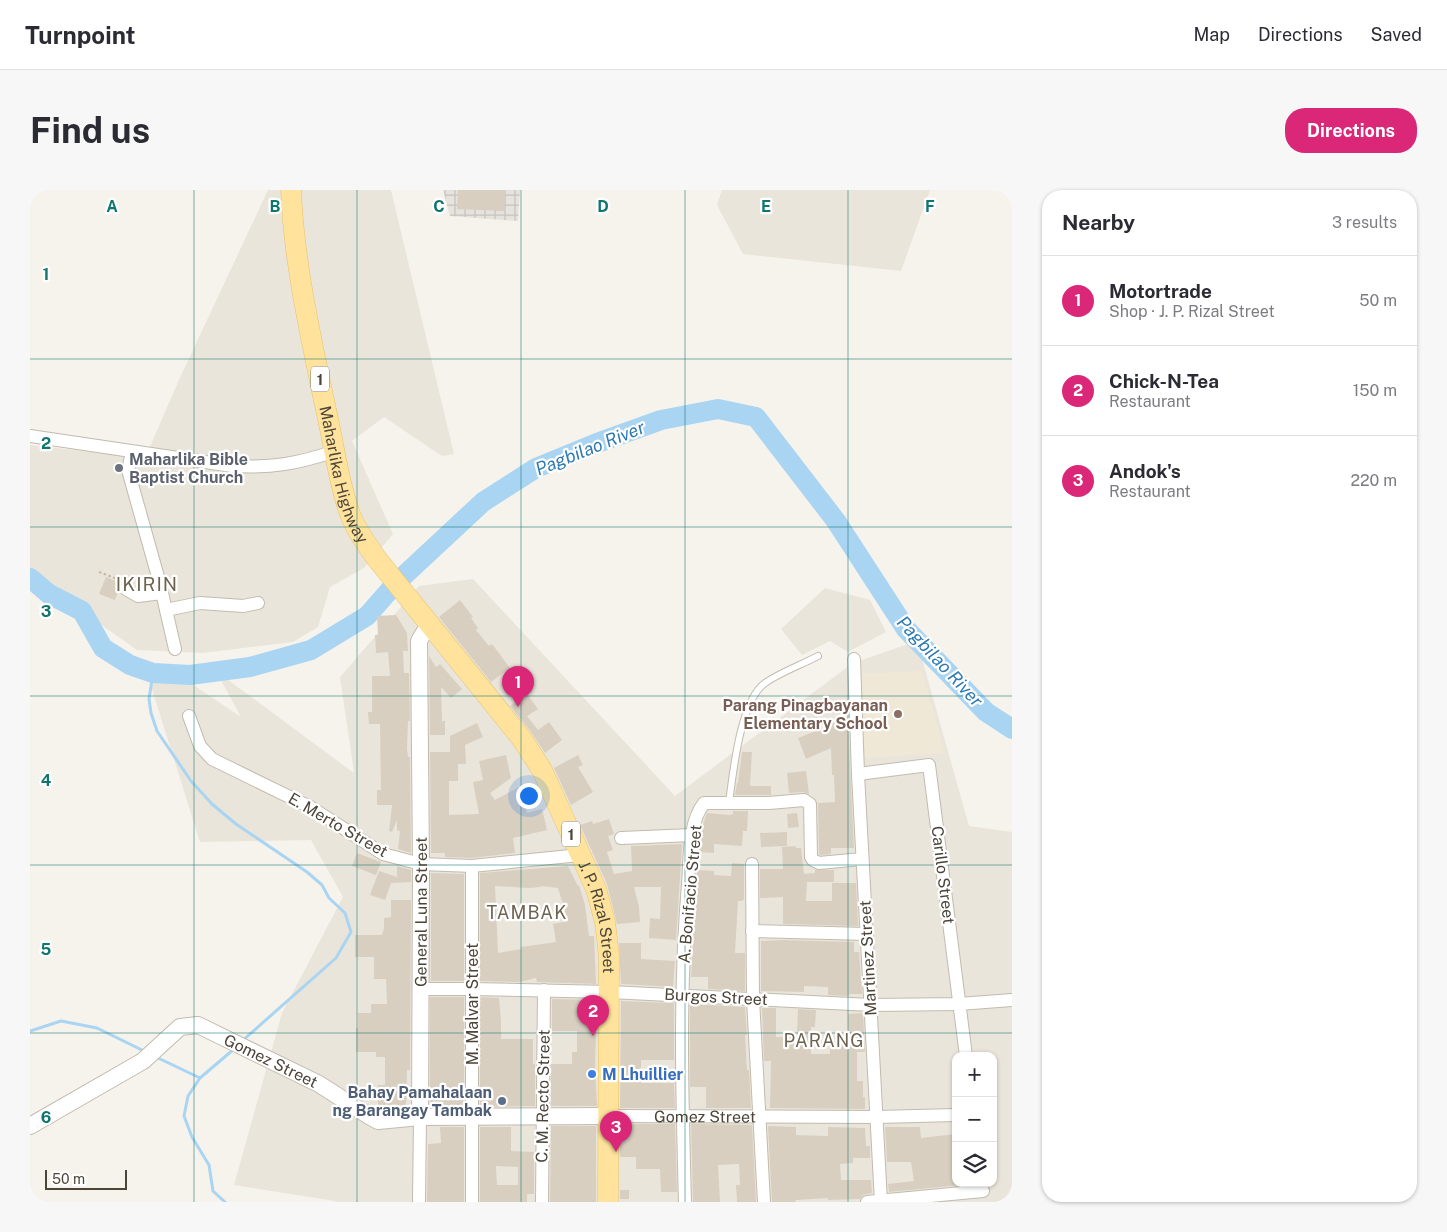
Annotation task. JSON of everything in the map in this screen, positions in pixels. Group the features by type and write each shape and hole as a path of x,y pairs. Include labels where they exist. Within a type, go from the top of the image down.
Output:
{"main road":[{"name":"Maharlika Highway","path":"291,190 299,275 346,502 363,539 407,597"},
{"name":"J. P. Rizal Street","path":"407,597 522,739 542,770 596,889 605,922 609,956 608,1202"}],"street":[{"path":"30,436 232,466 278,466 306,461 335,451"},
{"path":"132,452 128,470 162,593 175,649"},
{"path":"126,589 138,596 162,593"},
{"path":"166,610 200,603 243,606 258,603"},
{"name":"General Luna Street","path":"419,1202 421,864 419,641 429,624"},
{"name":"Martinez Street","path":"854,659 862,859 876,1117 876,1202"},
{"name":"E. Merto Street","path":"189,716 200,746 212,758 312,808 382,854 421,864 472,866 580,854"},
{"name":"Carillo Street","path":"858,774 929,765 965,1052"},
{"name":"A. Bonifacio Street","path":"685,1202 682,994 692,835 698,811 704,803 769,803 804,800 810,804 811,856 813,860 818,863 862,859"},
{"path":"621,838 692,835"},
{"path":"752,864 753,999 764,1202"},
{"name":"M. Malvar Street","path":"472,866 472,1202"},
{"path":"752,931 866,934"},
{"name":"Burgos Street","path":"420,990 472,988 682,994 870,1005 959,1004 1012,1000"},
{"name":"C. M. Recto Street","path":"542,1202 544,990"},
{"name":"Gomez Street","path":"30,1126 143,1061 180,1028 198,1025 319,1084 378,1121 420,1117 952,1116"},
{"path":"876,1202 983,1192"}],"lane":[{"path":"729,803 735,753 753,694 765,683 818,656"}],"path":[{"path":"99,572 124,582 126,589"}],"shaded area":[{"path":"268,190 391,190 454,454 442,456 384,417 352,441 393,534 364,568 330,587 318,627 293,642 202,653 137,650 82,611 30,570 30,445 145,458 178,382"},
{"path":"443,190 520,190 518,221 450,216"},
{"path":"722,190 930,190 901,271 743,254 717,205"},
{"path":"473,579 675,796 853,663 917,641 969,826 1012,832 1012,1202 336,1202 234,1185 282,1013 343,897 311,840 200,842 150,683 186,680 241,717 216,671 354,773 340,677 419,586"},
{"path":"825,588 870,600 886,632 848,652 830,641 802,655 781,629"},
{"name":"Parang Pinagbayanan Elementary School","path":"922,671 945,753 865,758 858,674"}],"building":[{"path":"458,190 505,190 504,211 457,209"},
{"path":"106,577 121,583 115,600 99,594"},
{"path":"460,600 473,617 471,618 478,628 476,630 489,646 492,644 510,668 491,682 439,617"},
{"path":"396,615 407,633 408,651 403,651 404,673 409,673 410,721 408,721 407,748 408,757 410,757 411,853 398,849 400,831 397,830 397,820 392,832 389,831 392,805 377,805 377,790 381,790 380,724 369,724 368,712 372,712 372,676 390,676 388,652 376,653 375,635 378,635 377,616"},
{"path":"429,656 436,667 440,664 462,689 451,698 441,687 442,721 445,721 445,735 430,735"},
{"path":"527,694 538,709 527,716 538,730 549,722 562,740 545,753 510,706"},
{"path":"848,722 854,848 831,848 831,854 821,855 819,854 818,803 835,802 831,748 806,759 798,738 831,725 830,723"},
{"path":"477,723 483,737 465,745 466,764 458,764 458,781 449,781 449,815 479,814 473,782 483,780 479,761 506,755 511,778 490,793 495,800 521,786 527,813 542,809 547,830 513,838 515,853 472,858 445,857 445,853 431,853 430,752 450,752 450,736"},
{"path":"742,752 752,752 750,786 771,786 771,795 735,795"},
{"path":"578,755 583,765 578,767 593,792 571,805 554,768"},
{"path":"806,771 809,794 803,792 789,793 787,773"},
{"path":"733,811 748,811 747,831 743,831 742,846 714,844 714,853 698,852 700,833 707,813 730,815 733,814"},
{"path":"797,813 799,827 788,828 787,814"},
{"path":"609,819 614,834 608,836 613,850 607,852 614,874 632,871 631,846 682,844 676,940 649,938 650,918 660,919 661,887 634,887 639,907 640,922 617,924 607,884 580,825 592,821 593,824"},
{"path":"787,832 787,846 761,847 760,833"},
{"path":"796,846 796,848 801,848 804,874 815,873 815,870 834,870 834,882 807,882 806,901 832,901 832,883 856,883 858,926 783,924 783,897 760,898 760,869 783,869 782,847"},
{"path":"357,853 381,862 376,875 352,866"},
{"path":"732,863 744,864 744,898 743,901 738,901 735,953 745,953 745,991 708,989 708,977 691,977 697,870 714,871 714,875 731,876"},
{"path":"397,866 411,870 411,882 391,883 385,900 370,895 379,871 397,877"},
{"path":"568,866 579,885 585,905 589,936 594,936 596,984 537,982 536,978 520,982 480,981 480,873","holes":["495,886 529,888 541,886 558,888 568,921 553,924 556,942 521,947 521,949 498,953"]},
{"path":"431,873 464,874 464,981 431,981"},
{"path":"391,900 411,900 410,1070 407,1070 406,1105 391,1105 391,1110 380,1111 378,1109 378,1085 385,1085 385,1057 376,1057 376,1052 356,1052 356,1028 358,1028 358,1013 371,1013 371,1004 387,1004 386,979 374,979 374,957 355,957 355,935 382,935 384,918 391,917"},
{"path":"761,941 854,942 854,952 859,952 862,994 849,994 849,996 828,995 828,987 804,986 804,992 761,991"},
{"path":"619,943 641,943 641,959 675,961 673,987 621,984"},
{"path":"430,997 464,997 464,1107 430,1107"},
{"path":"480,997 499,998 501,1039 533,1039 535,1106 480,1107"},
{"path":"552,999 597,1000 595,1068 597,1106 551,1106 551,1064 572,1064 572,1052 577,1052 577,1031 552,1031"},
{"path":"621,1001 674,1003 674,1060 641,1060 641,1083 674,1083 675,1108 620,1108"},
{"path":"690,1004 745,1007 746,1054 747,1070 749,1070 751,1108 706,1108 706,1087 690,1087"},
{"path":"762,1008 776,1008 776,1037 797,1037 798,1009 816,1010 815,1027 811,1027 811,1054 830,1054 830,1041 848,1041 848,1014 863,1013 865,1052 857,1052 857,1081 863,1081 865,1109 770,1108 771,1061 764,1061"},
{"path":"620,1124 675,1124 677,1192 661,1192 660,1169 636,1169 636,1157 620,1157"},
{"path":"691,1124 752,1125 756,1202 737,1202 736,1185 740,1185 739,1164 718,1165 720,1202 693,1202"},
{"path":"551,1126 596,1126 596,1202 550,1202"},
{"path":"768,1126 796,1127 796,1135 828,1136 828,1127 865,1128 866,1146 870,1146 870,1158 853,1158 853,1163 840,1164 841,1180 871,1180 872,1193 863,1195 860,1199 828,1200 828,1198 796,1200 795,1202 772,1202"},
{"path":"440,1127 464,1127 464,1202 427,1202 428,1144 441,1143"},
{"path":"480,1127 511,1127 511,1151 534,1152 534,1194 527,1194 527,1202 480,1202","holes":["496,1166 518,1167 518,1185 497,1185"]},
{"path":"885,1127 920,1127 921,1138 952,1134 952,1186 889,1192 888,1184 914,1181 911,1162 887,1162"},
{"path":"620,1190 629,1190 629,1199 620,1199"}],"waterway":[{"name":"Pagbilao River","path":"30,578 49,594 82,611 103,648 130,665 153,673 190,675 250,667 311,650 367,616 396,583 483,502 536,468 661,420 718,409 756,417 836,521 906,629 986,712 1012,729"},
{"path":"153,673 149,699 157,731 191,781 212,804 236,824 307,872 322,885 329,898 345,913 351,932 336,958 242,1041"},
{"path":"30,1031 61,1021 97,1028 146,1052"},
{"path":"225,1202 213,1191 209,1165 192,1137 184,1116 188,1096 200,1078 234,1049"},
{"path":"156,1057 200,1078"}],"place":[{"name":"Maharlika Bible Baptist Church","path":"119,468"},
{"name":"Motortrade","path":"518,707"},
{"name":"Parang Pinagbayanan Elementary School","path":"898,714"},
{"name":"Chick-N-Tea","path":"593,1036"},
{"name":"M Lhuillier","path":"592,1074"},
{"name":"Bahay Pamahalaan ng Barangay Tambak","path":"502,1101"},
{"name":"Andok's","path":"616,1152"}],"district":[{"name":"IKIRIN","path":"147,584"},
{"name":"TAMBAK","path":"527,912"},
{"name":"PARANG","path":"824,1040"}]}
